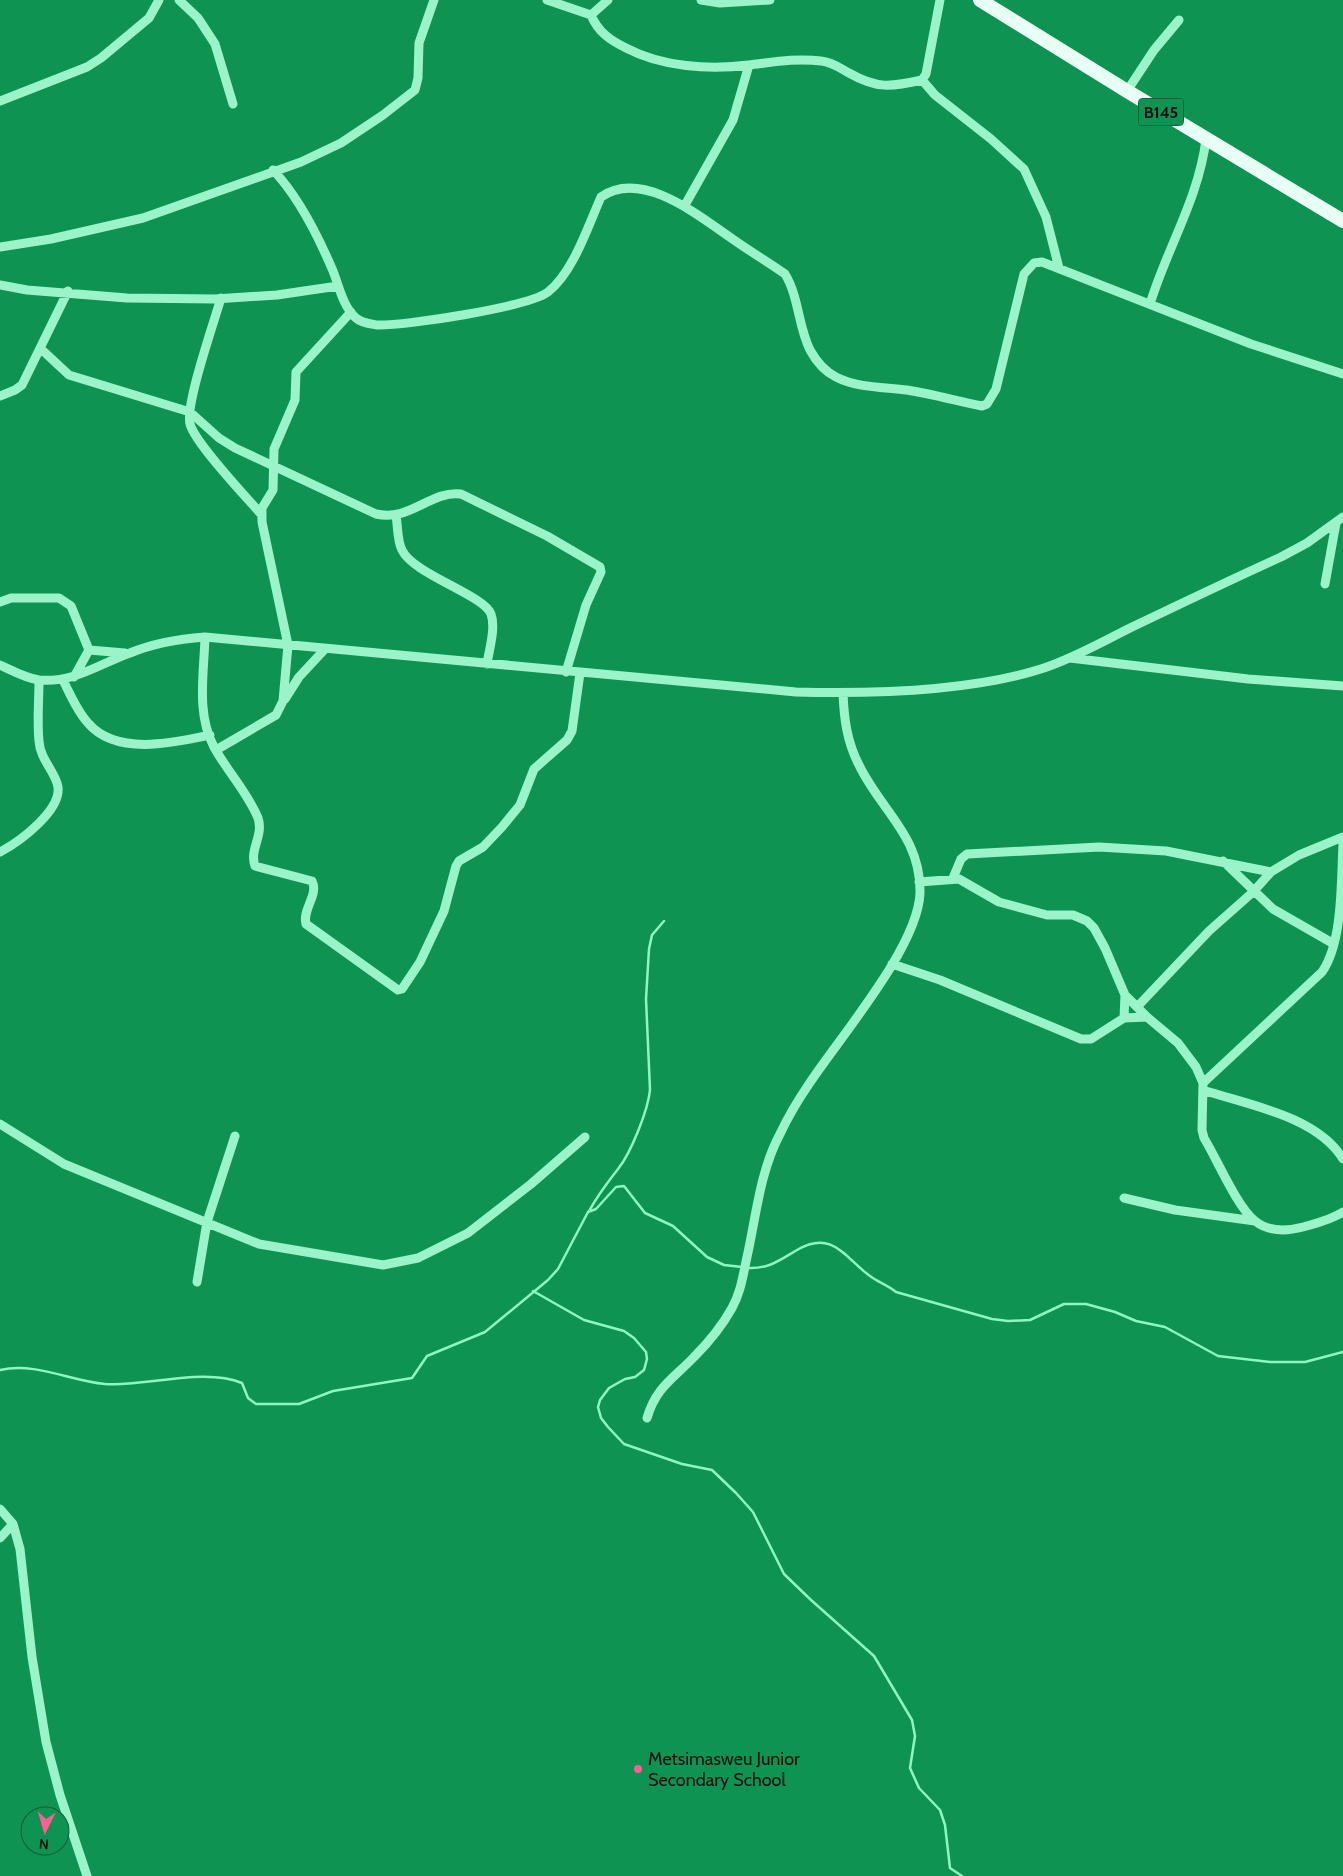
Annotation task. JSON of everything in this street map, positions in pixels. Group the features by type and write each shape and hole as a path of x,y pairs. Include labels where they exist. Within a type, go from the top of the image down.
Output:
{"main road":[{"name":"B145","path":"980,0 1126,91 1343,221"}],"street":[{"path":"0,101 87,67 101,58 148,18 159,0"},
{"path":"179,0 198,18 215,44 233,104"},
{"path":"0,247 125,224 300,162 341,143 383,115 412,92 418,78 419,42 434,0"},
{"path":"547,0 591,15 599,30 606,37 638,55 660,62 704,66 749,65 782,59 824,61 876,86 889,87 922,80"},
{"path":"591,15 608,0"},
{"path":"701,0 720,3 770,0"},
{"path":"922,80 932,50 940,0"},
{"path":"1126,91 1154,50 1179,20"},
{"path":"685,205 733,120 749,65"},
{"path":"922,80 935,95 992,139 1024,169 1046,217 1059,268"},
{"path":"1150,304 1194,193 1204,162 1206,139"},
{"path":"273,170 289,189 299,206 333,270 338,286 351,312 357,319 365,322 384,324 412,323 529,301 547,293 564,276 601,197 621,188 645,191 685,205 785,274 791,284 802,329 816,360 831,374 858,384 922,393 982,406 992,399 996,389 1024,274 1034,263 1042,262 1250,344 1343,374"},
{"path":"0,285 26,290 127,298 221,298 277,295 338,286"},
{"path":"0,396 22,385 68,292"},
{"path":"221,298 190,412 191,426 198,438 261,514 288,645 283,701"},
{"path":"261,514 264,504 273,490 274,449 294,400 296,372 351,312"},
{"path":"41,349 69,375 190,412 219,438 376,514 396,516 448,494 461,494 547,536 600,567 601,572 586,605 566,672"},
{"path":"396,516 401,549 405,555 441,581 485,605 491,614 492,624 487,664"},
{"path":"1325,584 1340,520"},
{"path":"0,665 25,676 40,680 63,680 128,653 164,642 205,638 796,692 842,693 951,686 992,680 1045,667 1069,658 1281,557 1340,520"},
{"path":"0,602 12,598 59,598 66,601 71,606 89,650"},
{"path":"205,638 203,714 216,750 258,818 260,833 253,853 255,866 312,881 314,892 304,916 306,924 398,990 402,989 420,962 444,911 456,866 483,847 502,827 520,805 534,769 567,740 572,731 580,673"},
{"path":"216,750 276,715 299,677 325,649"},
{"path":"89,650 128,653"},
{"path":"74,677 89,650"},
{"path":"1069,658 1248,679 1343,686"},
{"path":"0,852 34,828 55,805 59,790 57,781 42,756 38,741 40,680"},
{"path":"63,680 73,702 88,724 104,737 151,744 210,736"},
{"path":"648,1418 651,1404 659,1390 693,1358 717,1330 739,1294 766,1169 779,1135 808,1085 892,964 912,930 918,909 920,882 918,866 907,837 862,771 853,751 846,734 842,693"},
{"path":"1137,1007 1209,931 1253,892 1271,872 1299,855 1343,836"},
{"path":"1203,1087 1322,972 1329,963 1334,944 1343,844"},
{"path":"954,878 960,859 967,854 1099,847 1166,851 1222,860 1271,872"},
{"path":"1222,860 1253,892 1282,916 1334,944"},
{"path":"920,882 954,878 999,902 1047,915 1081,916 1094,928 1125,995 1147,1017 1178,1043 1196,1066 1203,1087 1202,1130 1204,1138 1245,1209 1256,1221"},
{"path":"892,964 940,980 1081,1039 1091,1039 1124,1018 1147,1017"},
{"path":"1124,1018 1125,995"},
{"path":"1203,1087 1313,1129 1325,1137 1343,1159"},
{"path":"0,1124 64,1164 259,1244 383,1265 418,1258 443,1247 468,1232 531,1184 585,1137"},
{"path":"197,1282 207,1222 235,1136"},
{"path":"1124,1198 1174,1210 1256,1221 1270,1228 1288,1231 1330,1219 1343,1212"},
{"path":"0,1509 13,1524 25,1581 32,1657 46,1742 60,1795 87,1876"},
{"path":"0,1538 13,1524"}],"waterway":[{"path":"589,1211 628,1153 649,1098 646,999 649,949 652,935 664,921"},
{"path":"0,1370 27,1368 105,1384 139,1383 193,1377 227,1379 242,1383 248,1398 256,1404 299,1404 333,1391 412,1378 427,1356 485,1332 548,1280 558,1269 588,1212 596,1209 616,1187 624,1186 645,1213 673,1226 707,1257 724,1265 742,1267"},
{"path":"748,1268 768,1265 809,1244 829,1244 838,1248 870,1276 896,1292 992,1319 1008,1321 1030,1320 1064,1304 1086,1304 1115,1312 1136,1321 1165,1327 1218,1356 1270,1362 1305,1362 1343,1352"},
{"path":"533,1291 584,1320 624,1331 634,1338 646,1352 647,1359 644,1370 635,1377 625,1379 609,1388 600,1400 598,1407 601,1418 624,1444 682,1464 712,1470 753,1512 784,1574 874,1656 912,1720 915,1736 910,1768 919,1788 940,1810 945,1825 950,1868 962,1876"}],"place":[{"name":"Metsimasweu Junior Secondary School","path":"638,1769"}]}
